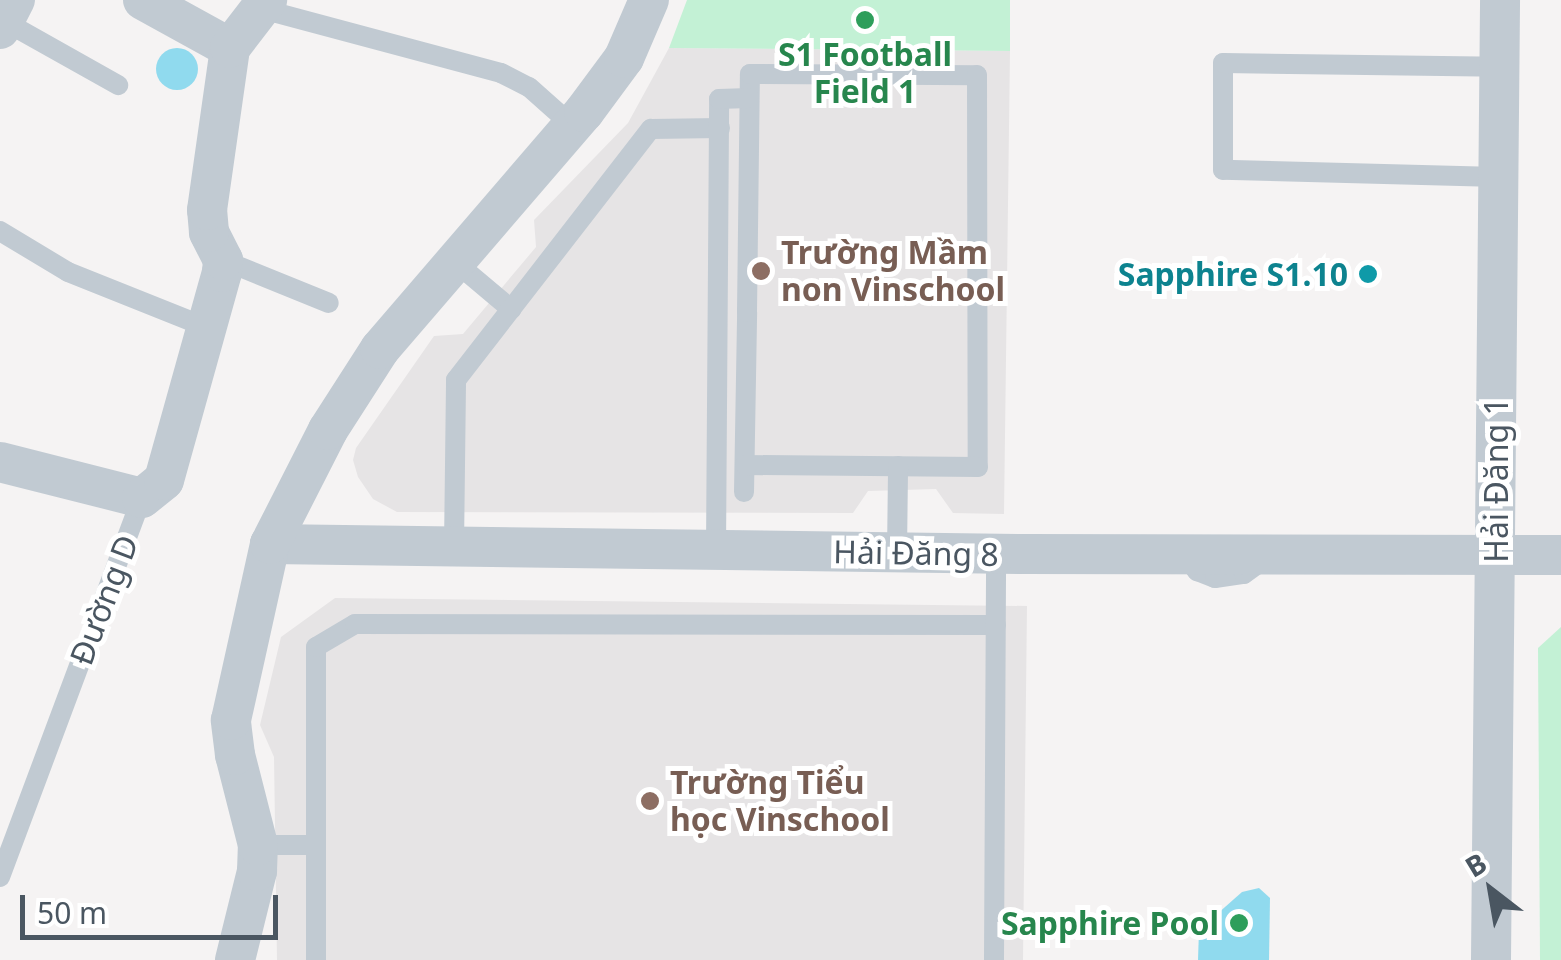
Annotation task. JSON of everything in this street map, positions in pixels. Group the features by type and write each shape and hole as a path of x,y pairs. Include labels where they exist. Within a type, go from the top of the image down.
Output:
{"street":[{"path":"142,0 230,48 264,4"},
{"path":"234,960 257,872 258,846 235,755 231,720 270,544 360,378 402,319 573,126 624,58 649,0"},
{"name":"Hải Đăng 1","path":"1492,960 1500,0"},
{"name":"Đường D","path":"142,498 155,490 168,468 223,260 210,232 208,210 230,48"},
{"path":"0,462 142,498"},
{"name":"Hải Đăng 8","path":"270,544 996,554 1561,554"}],"lane":[{"path":"264,4 501,73 528,88 573,126"},
{"path":"7,17 118,85"},
{"path":"1498,177 1223,170 1223,62 1499,67"},
{"path":"744,492 750,74 977,75 978,467 745,465"},
{"path":"716,550 719,99 750,98"},
{"path":"454,547 456,380 651,130 720,128"},
{"path":"0,230 68,272 208,328"},
{"path":"223,260 330,303"},
{"path":"454,261 511,310"},
{"path":"718,312 746,312"},
{"path":"897,552 898,466"},
{"name":"Đường D","path":"0,877 142,498"},
{"path":"994,960 996,554"},
{"path":"316,960 316,647 355,624 996,625"},
{"path":"258,846 316,845"}],"shaded area":[{"name":"Trường Mầm non Vinschool","path":"669,48 1010,51 1004,514 953,513 936,489 868,491 853,513 397,512 373,499 358,477 353,460 356,448 434,336 463,334 536,247 534,220 628,123"},
{"name":"Trường Tiểu học Vinschool","path":"335,598 1027,606 1023,960 277,960 274,757 260,725 281,637"}],"green space":[{"name":"S1 Football Field 1","path":"687,0 1010,0 1010,51 669,48"},
{"path":"1561,627 1561,960 1540,960 1538,648"}],"water":[{"path":"177,48 192,54 198,69 192,84 177,90 162,84 156,69 162,54"},
{"name":"Sapphire Pool","path":"1259,888 1270,898 1269,960 1198,960 1199,930 1242,892"}],"place":[{"name":"S1 Football Field 1","path":"865,20"},
{"name":"Trường Mầm non Vinschool","path":"761,271"},
{"name":"Sapphire S1.10","path":"1368,274"},
{"name":"Trường Tiểu học Vinschool","path":"650,801"},
{"name":"Sapphire Pool","path":"1239,923"}]}
